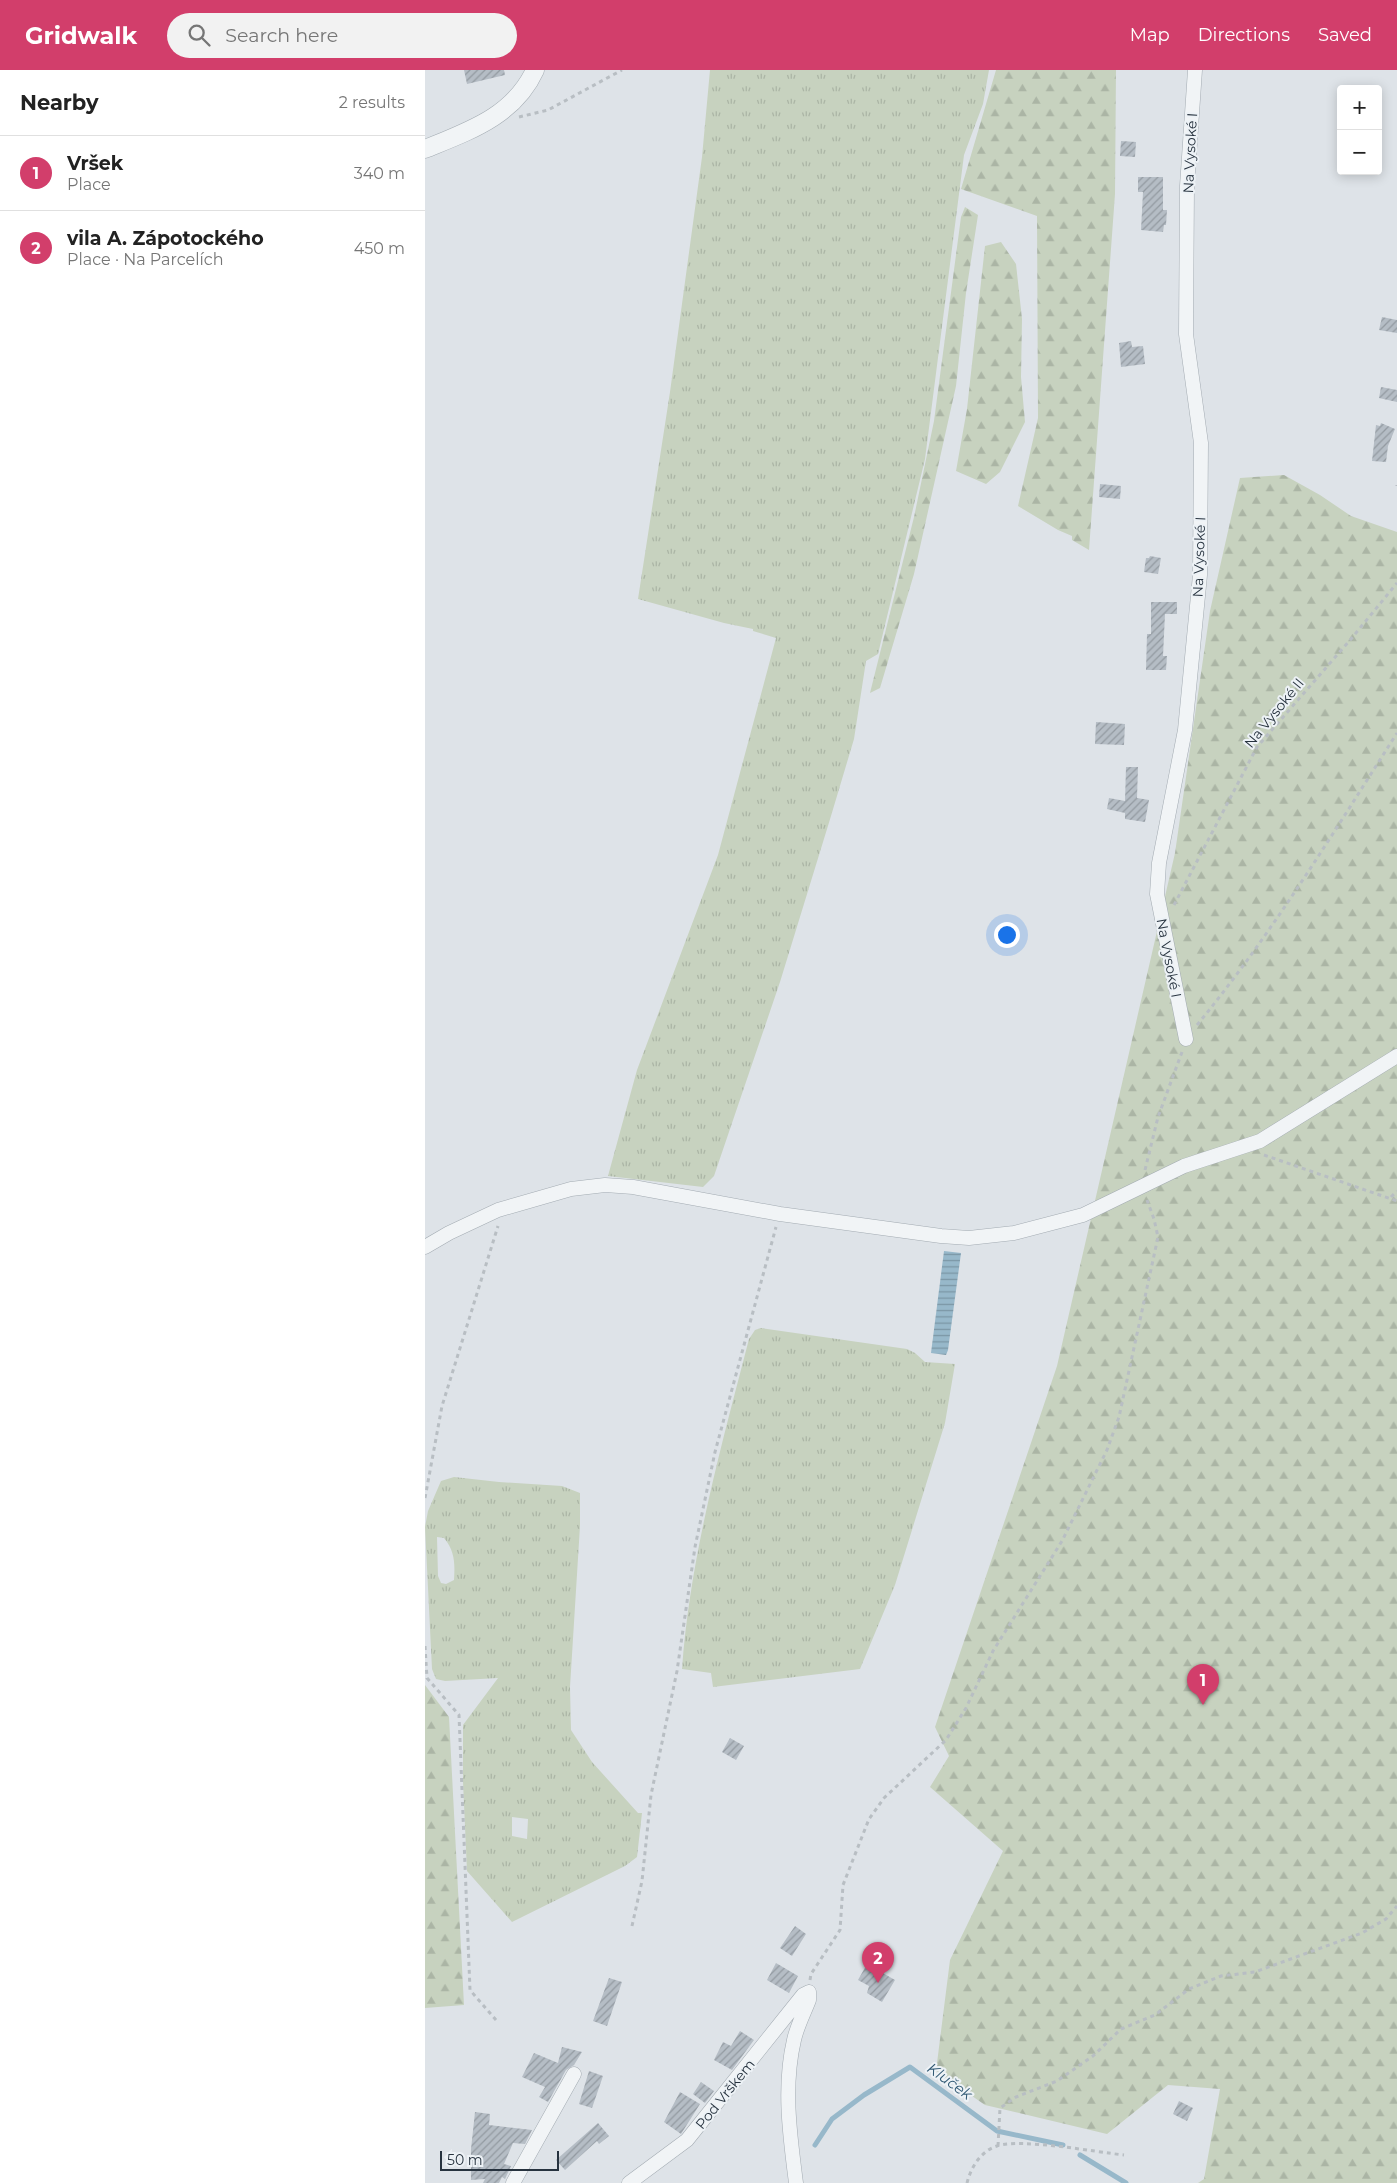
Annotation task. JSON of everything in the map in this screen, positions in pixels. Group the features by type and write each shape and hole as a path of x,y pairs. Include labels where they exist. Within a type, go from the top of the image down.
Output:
{"street":[{"path":"425,149 477,127 495,117 521,94 535,70"},
{"name":"Na Vysoké I","path":"1186,1039 1157,894 1159,863 1185,730 1200,575 1201,443 1186,334 1187,186 1195,70"},
{"path":"425,1247 497,1210 571,1189 605,1185 633,1187 780,1214 941,1236 989,1238 1015,1233 1083,1214 1184,1166 1260,1141 1397,1056"},
{"path":"796,2183 790,2136 789,2082 793,2041 809,2000 809,1992"},
{"name":"Pod Vrškem","path":"629,2183 687,2140 803,1995 809,1992"},
{"path":"513,2183 574,2074"}],"path":[{"path":"495,117 524,116 548,110 622,70"},
{"name":"Na Vysoké II","path":"1163,926 1257,746 1351,639 1397,583"},
{"path":"809,1992 811,1974 840,1930 843,1885 869,1819 884,1798 946,1740 966,1708 993,1651 1062,1541 1107,1450 1119,1417 1158,1238 1154,1219 1141,1186 1159,1117 1186,1039 1237,977 1306,875 1397,733"},
{"path":"1258,1153 1391,1197 1397,1201"},
{"path":"1391,1197 1397,1191"},
{"path":"425,1498 442,1406 498,1227 497,1210"},
{"path":"632,1926 642,1881 651,1795 676,1679 695,1547 715,1452 780,1214"},
{"path":"425,1646 427,1678 459,1715 470,1990 496,2020"},
{"path":"998,2144 1000,2108 1016,2096 1057,2081 1093,2056 1121,2029 1155,2015 1189,1989 1221,1976 1255,1972 1362,1933 1385,1919 1397,1906"},
{"path":"967,2183 972,2167 988,2150 998,2144 1031,2144 1124,2155"}],"green space":[{"path":"710,70 989,70 983,104 964,155 925,459 878,654 866,661 854,739 780,982 714,1176 703,1187 608,1176 637,1070 718,855 776,638 753,631 753,629 724,623 638,599 670,392 702,157"},
{"path":"996,70 1116,70 1115,194 1089,550 1072,540 1072,536 1058,530 1018,506 1038,418 1037,216 961,189"},
{"path":"965,207 978,215 966,293 956,386 914,574 880,688 870,693 914,517 934,421 961,217"},
{"path":"1001,242 1016,264 1022,319 1021,377 1025,422 1000,472 986,484 956,471 967,409 985,246"},
{"path":"1284,475 1320,495 1351,516 1397,532 1397,2183 1198,2183 1204,2179 1220,2089 1168,2085 1107,2134 985,2105 936,2071 950,1960 1003,1851 930,1787 949,1756 935,1727 1057,1366 1175,853 1210,611 1240,478"},
{"path":"761,1328 907,1349 925,1362 955,1364 945,1423 895,1585 860,1669 713,1687 711,1673 682,1669 686,1627 699,1544 728,1420 749,1339 755,1330"},
{"path":"454,1477 562,1486 580,1493 580,1526 570,1687 571,1730 592,1762 638,1813 642,1813 637,1857 625,1866 512,1922 467,1871 463,1782 463,1725 498,1678 445,1681 436,1679 432,1669 425,1527 428,1511 441,1481","holes":["437,1537 444,1538 448,1543 453,1558 454,1580 446,1584 441,1583 438,1576","512,1817 528,1819 527,1839 512,1836"]},
{"path":"425,1685 449,1717 464,2005 425,2008"}],"water":[{"path":"944,1251 961,1253 946,1355 931,1353"}],"building":[{"path":"464,70 504,70 505,75 467,84"},
{"path":"1121,141 1136,142 1135,157 1120,156"},
{"path":"1138,177 1163,177 1163,210 1167,210 1166,225 1164,225 1163,232 1141,230 1143,192 1138,192"},
{"path":"1382,317 1397,320 1397,333 1379,330"},
{"path":"1131,341 1132,347 1143,346 1145,364 1121,367 1119,343"},
{"path":"1381,387 1397,390 1397,402 1379,398"},
{"path":"1381,423 1395,429 1388,446 1386,462 1372,461 1376,425 1380,426"},
{"path":"1100,484 1121,486 1120,499 1099,497"},
{"path":"1150,556 1161,558 1158,574 1144,572 1146,558"},
{"path":"1151,602 1177,602 1177,614 1165,614 1163,656 1167,656 1166,670 1146,670 1147,634 1151,634"},
{"path":"1096,722 1125,724 1124,745 1095,744"},
{"path":"1126,767 1138,767 1137,798 1149,800 1145,822 1125,819 1125,813 1107,809 1109,798 1125,801"},
{"path":"730,1738 744,1746 736,1760 722,1752"},
{"path":"795,1926 806,1934 792,1956 780,1948"},
{"path":"776,1963 798,1976 789,1993 767,1980"},
{"path":"867,1964 895,1980 882,2002 867,1993 869,1986 858,1980"},
{"path":"609,1978 622,1982 607,2026 593,2021"},
{"path":"740,2031 754,2040 732,2070 714,2060 723,2042 731,2046"},
{"path":"562,2047 582,2052 574,2065 566,2070 548,2102 539,2097 545,2087 522,2077 534,2053 558,2063"},
{"path":"589,2071 603,2076 592,2108 579,2104"},
{"path":"701,2082 714,2091 705,2103 693,2094"},
{"path":"680,2092 700,2104 681,2134 664,2122"},
{"path":"1179,2101 1193,2108 1187,2121 1173,2114"},
{"path":"475,2112 490,2114 489,2125 532,2130 525,2144 513,2143 504,2164 511,2166 505,2179 502,2177 499,2183 483,2183 485,2179 471,2180 471,2149"},
{"path":"598,2123 609,2136 599,2144 597,2141 565,2170 556,2160"}],"waterway":[{"name":"Kluček","path":"815,2145 832,2119 864,2095 910,2067 997,2131 1063,2145"},
{"name":"Kluček","path":"1080,2155 1126,2183"}],"place":[{"name":"Vršek","path":"1203,1705"},
{"name":"vila A. Zápotockého","path":"878,1983"}]}
